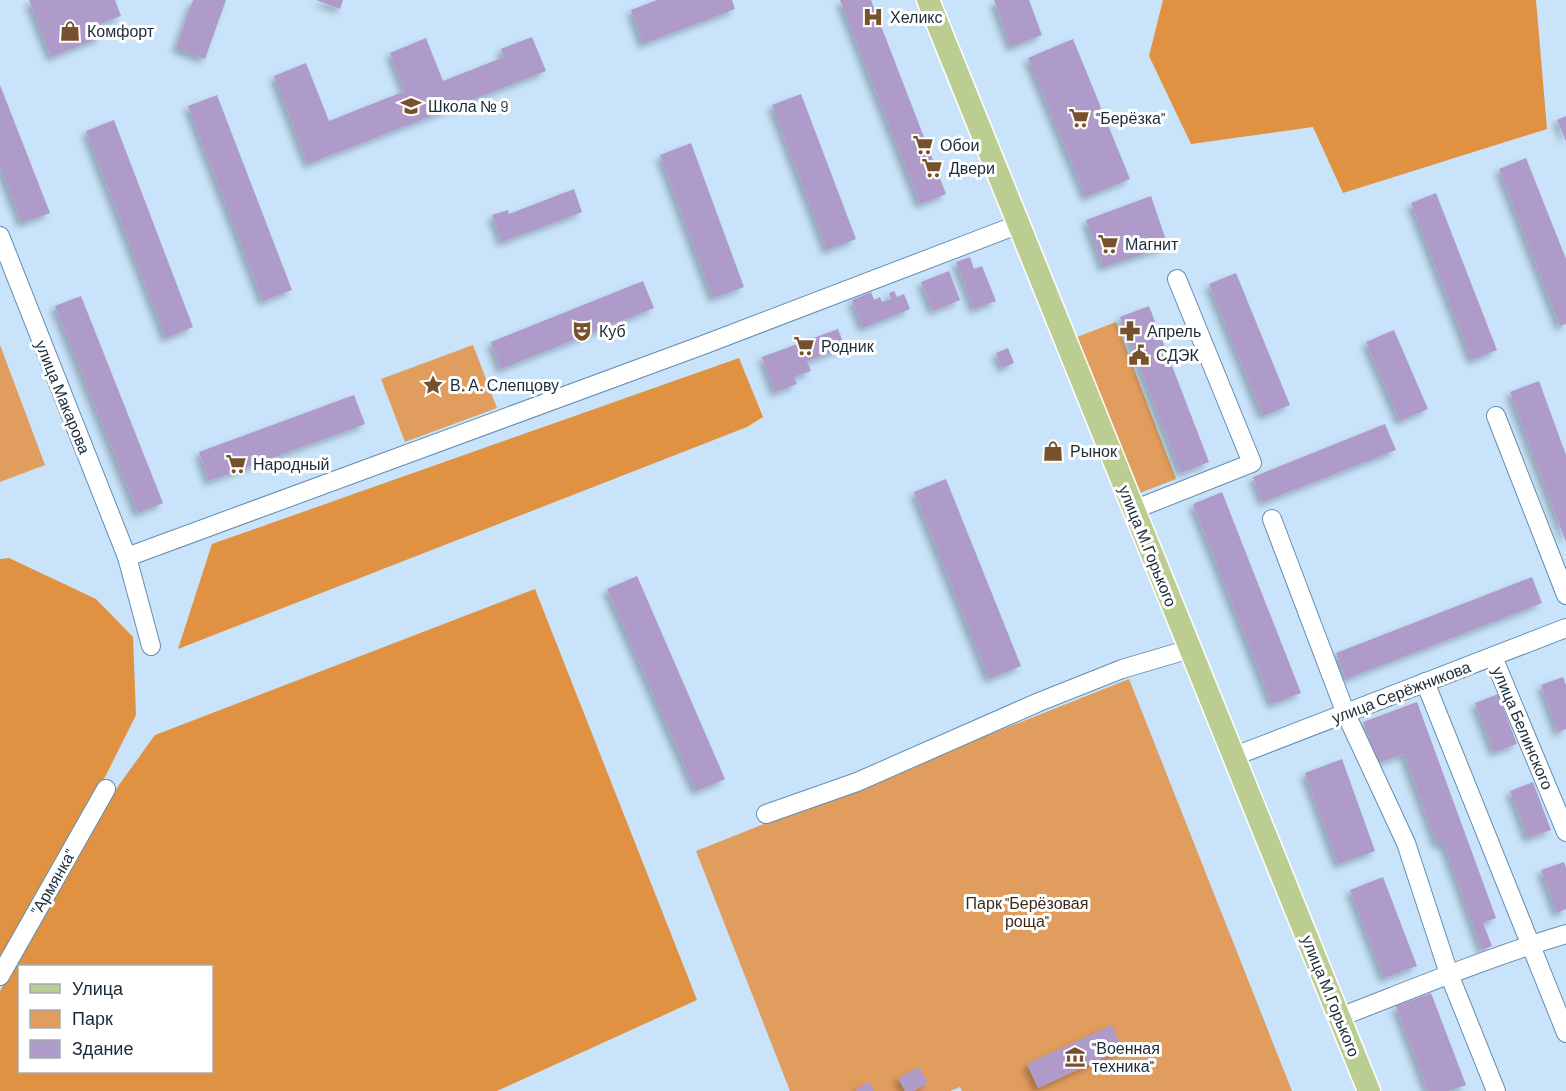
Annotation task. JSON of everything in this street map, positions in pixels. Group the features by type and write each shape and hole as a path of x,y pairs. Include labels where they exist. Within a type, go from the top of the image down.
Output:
{"main road":[{"name":"улица М.Горького","path":"928,0 1017,225 1235,756 1369,1091"}],"street":[{"path":"127,557 692,349 1017,225"},
{"name":"улица Макарова","path":"0,236 127,557 151,646"},
{"path":"1133,510 1252,463 1177,279"},
{"path":"1496,416 1566,596"},
{"path":"1272,519 1346,714 1407,843 1449,974 1496,1091"},
{"name":"улица Серёжникова","path":"1235,756 1566,628"},
{"path":"766,814 857,782 1122,669 1190,649"},
{"name":"улица Белинского","path":"1493,657 1566,832"},
{"path":"1425,682 1566,1033"},
{"name":"\"Армянка\"","path":"0,976 106,789"},
{"path":"1340,1017 1449,974 1566,934"}],"green space":[{"path":"1116,322 1176,479 1137,494 1077,337"},
{"path":"0,345 45,465 0,482"},
{"path":"473,345 497,408 405,442 381,379"},
{"name":"Парк \"Берёзовая роща\"","path":"1129,679 1292,1091 962,1091 960,1087 950,1091 790,1091 696,851"}],"shaded area":[{"path":"1163,0 1536,0 1547,129 1343,193 1313,127 1191,144 1149,56"},
{"path":"739,358 763,417 747,427 178,649 212,544"},
{"path":"9,558 96,599 133,637 136,715 102,783 0,960 0,559"},
{"path":"535,589 697,1000 497,1091 0,1091 0,991 111,796 155,735"}],"building":[{"name":"Комфорт","path":"29,0 115,0 121,16 97,25 102,37 51,57"},
{"path":"193,0 226,0 205,59 176,48"},
{"path":"316,0 343,0 340,9"},
{"path":"657,0 732,0 735,9 643,44 631,10"},
{"path":"840,0 871,0 946,194 920,204"},
{"path":"994,0 1029,0 1042,35 1011,47"},
{"name":"Школа № 9","path":"532,37 546,71 308,164 274,76 306,63 329,121 405,91 390,53 426,38 443,81 504,57 501,49"},
{"name":"\"Берёзка\"","path":"1073,39 1130,179 1086,197 1028,58"},
{"path":"0,85 50,213 22,223 0,167"},
{"path":"801,94 856,239 827,250 772,105"},
{"path":"217,95 292,290 263,301 188,106"},
{"path":"1566,116 1566,141 1557,120"},
{"path":"114,120 193,327 166,338 86,131"},
{"path":"691,143 744,287 713,298 660,155"},
{"path":"1526,158 1566,259 1566,324 1560,326 1499,169"},
{"path":"574,189 582,212 502,242 492,215 508,210 509,214"},
{"path":"1436,193 1497,350 1472,360 1411,203"},
{"path":"1151,196 1168,246 1103,267 1086,220"},
{"path":"970,257 974,269 982,266 996,301 974,309 956,262"},
{"path":"949,271 960,300 933,311 921,282"},
{"path":"1236,273 1290,405 1263,416 1209,284"},
{"path":"643,281 654,308 501,369 491,342"},
{"path":"894,291 897,297 904,294 910,309 863,328 852,300 871,292 874,300 880,297 882,302 891,299 889,293"},
{"path":"81,296 163,503 138,513 55,306"},
{"path":"1149,306 1209,462 1181,473 1120,317"},
{"path":"838,329 845,347 807,361 811,371 794,377 797,384 775,392 762,357"},
{"path":"1394,330 1428,409 1400,421 1366,342"},
{"path":"1008,348 1014,363 1002,368 996,353"},
{"path":"1539,381 1566,455 1566,542 1510,392"},
{"path":"354,395 365,424 209,481 199,452"},
{"path":"1385,424 1396,450 1263,502 1253,477"},
{"path":"946,479 1021,666 989,679 914,492"},
{"path":"1222,492 1301,693 1272,704 1193,504"},
{"path":"637,576 725,779 696,791 607,589"},
{"path":"1532,577 1542,603 1346,679 1336,653"},
{"path":"1563,677 1566,685 1566,729 1558,732 1541,685"},
{"path":"1498,694 1517,744 1494,752 1475,703"},
{"path":"1417,702 1496,918 1483,923 1492,946 1482,950 1444,844 1437,844 1404,754 1378,763 1363,722"},
{"path":"1342,759 1375,851 1338,864 1305,773"},
{"path":"1533,782 1551,830 1528,838 1510,791"},
{"path":"1564,862 1566,909 1557,913 1541,870"},
{"path":"1383,877 1417,966 1384,978 1350,890"},
{"path":"1431,993 1466,1085 1449,1091 1428,1091 1396,1006"},
{"name":"\"Военная техника\"","path":"1112,1025 1123,1049 1038,1088 1027,1064"},
{"path":"919,1067 928,1083 914,1091 905,1091 898,1078"},
{"path":"869,1082 874,1091 857,1091 856,1089"}],"place":[{"name":"Хеликс","path":"873,17"},
{"name":"Комфорт","path":"70,31"},
{"name":"Школа № 9","path":"411,106"},
{"name":"\"Берёзка\"","path":"1079,118"},
{"name":"Обои","path":"923,145"},
{"name":"Двери","path":"932,168"},
{"name":"Магнит","path":"1108,244"},
{"name":"Куб","path":"582,331"},
{"name":"Апрель","path":"1130,331"},
{"name":"Родник","path":"804,346"},
{"name":"СДЭК","path":"1139,355"},
{"name":"В. А. Слепцову","path":"433,385"},
{"name":"Рынок","path":"1053,451"},
{"name":"Народный","path":"236,464"},
{"name":"\"Военная техника\"","path":"1075,1057"}]}
